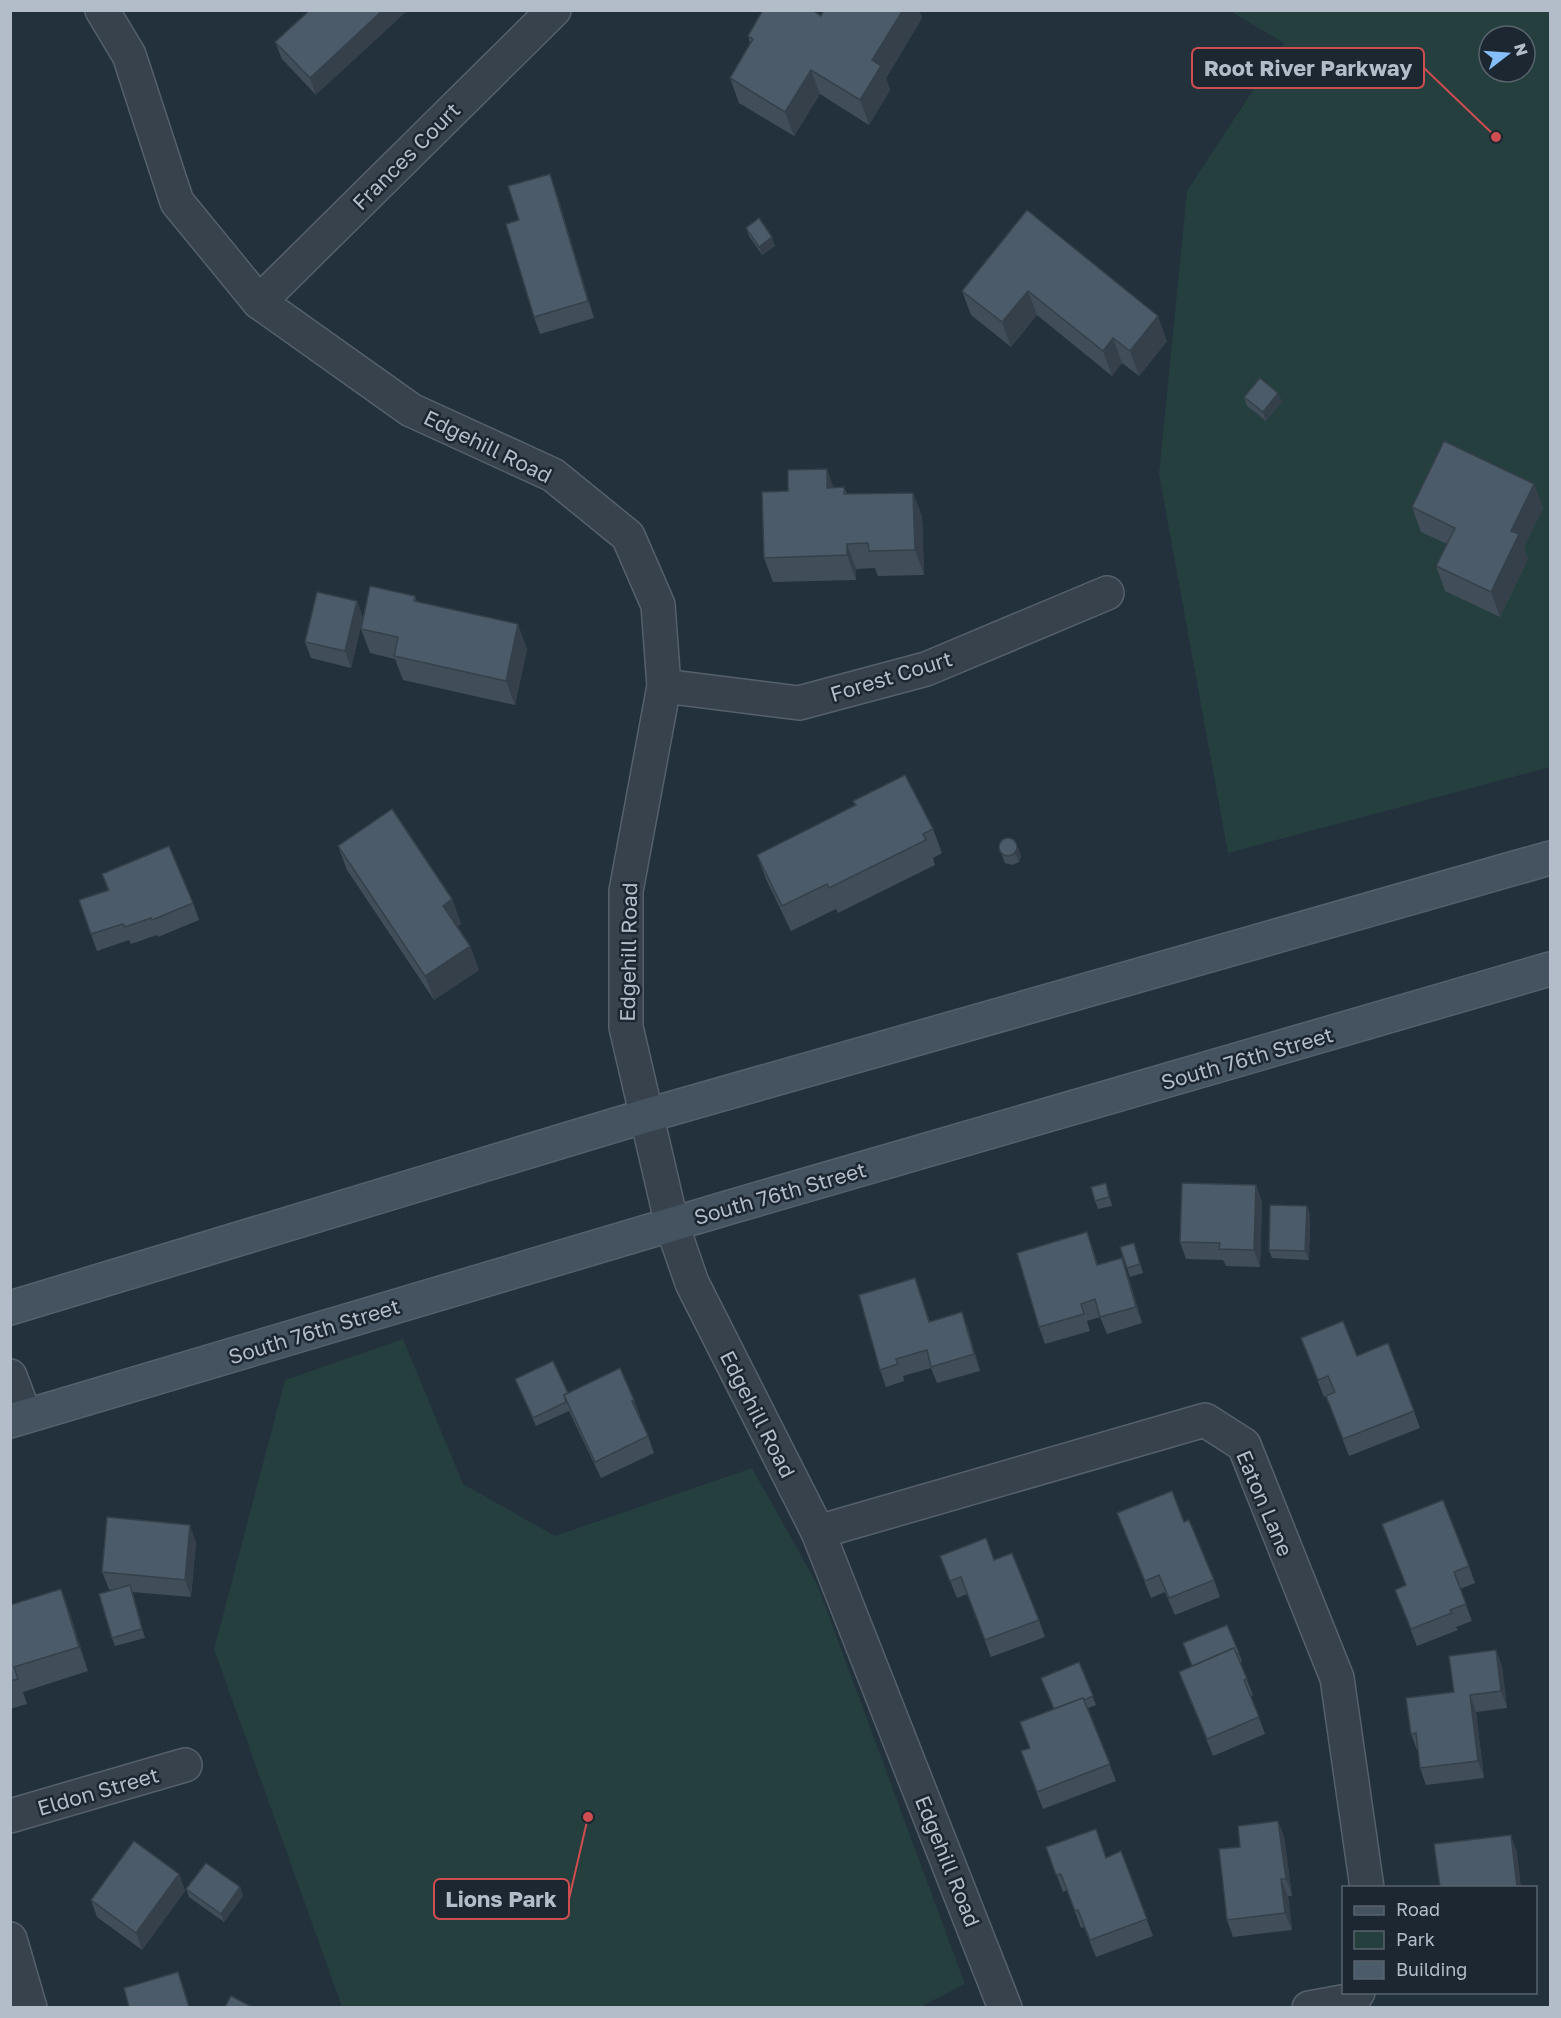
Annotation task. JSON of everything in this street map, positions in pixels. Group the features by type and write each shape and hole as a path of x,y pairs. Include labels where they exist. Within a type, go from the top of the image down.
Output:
{"main road":[{"path":"10,1308 645,1116 1551,858"},
{"name":"South 76th Street","path":"18,1419 672,1225 1551,969"}],"street":[{"name":"Edgehill Road","path":"102,10 129,56 177,202 259,302 411,410 553,475 628,536 658,606 664,686 626,891 626,1027 672,1225 692,1283 818,1532 1005,2007"},
{"name":"Frances Court","path":"259,302 554,10"},
{"name":"Forest Court","path":"664,686 799,703 926,669 1107,592"},
{"path":"10,1376 18,1419"},
{"name":"Eaton Lane","path":"818,1532 1205,1420 1244,1445 1337,1678 1366,1886"},
{"name":"Eldon Street","path":"10,1816 185,1765"},
{"path":"10,1939 30,2007"},
{"path":"1309,2007 1353,2001 1357,1994"}],"green space":[{"path":"1230,11 1550,11 1550,767 1228,853 1159,474 1187,191 1284,43"},
{"path":"403,1339 463,1484 555,1536 752,1468 817,1584 965,1984 918,2008 342,2007 214,1649 285,1380"}],"building":[{"path":"310,10 383,10 310,78 275,42"},
{"path":"763,10 812,10 821,16 824,10 903,10 872,60 881,66 860,100 811,70 785,112 730,78 753,39 748,36"},
{"path":"550,174 588,301 534,317 506,224 519,220 508,186"},
{"path":"1027,210 1158,316 1130,351 1113,338 1103,351 1028,291 1002,322 962,291"},
{"path":"759,218 772,237 759,247 746,228"},
{"path":"1260,378 1278,393 1263,412 1244,397"},
{"path":"1444,441 1534,484 1511,531 1519,534 1491,592 1436,566 1455,528 1412,507"},
{"path":"827,469 827,488 844,487 844,494 913,493 915,550 869,551 868,543 847,544 847,555 764,558 762,492 788,491 788,470"},
{"path":"370,586 415,596 414,601 518,624 506,681 394,656 398,637 361,629"},
{"path":"317,592 357,601 345,651 305,642"},
{"path":"905,775 933,829 923,834 926,840 829,888 827,884 782,906 757,855 856,805 853,801"},
{"path":"392,809 452,899 443,906 470,946 425,976 338,846"},
{"path":"1008,838 1014,841 1017,847 1014,853 1008,856 1002,853 999,847 1002,841"},
{"path":"169,846 193,903 152,920 151,918 125,927 123,924 91,934 79,900 109,890 102,874"},
{"path":"1106,1183 1109,1197 1095,1201 1091,1187"},
{"path":"1182,1183 1256,1185 1254,1250 1219,1249 1220,1243 1180,1242"},
{"path":"1270,1205 1307,1206 1305,1251 1269,1250"},
{"path":"1087,1232 1097,1265 1122,1258 1136,1307 1100,1317 1095,1299 1081,1304 1084,1314 1039,1327 1017,1253"},
{"path":"1134,1243 1140,1264 1127,1268 1120,1247"},
{"path":"915,1278 929,1322 962,1312 974,1354 931,1367 927,1350 896,1359 898,1364 880,1370 859,1295"},
{"path":"1343,1321 1357,1356 1388,1343 1414,1411 1343,1439 1326,1396 1335,1392 1328,1376 1318,1380 1301,1338"},
{"path":"553,1361 568,1393 564,1395 566,1402 533,1418 515,1379"},
{"path":"620,1368 648,1436 595,1462 564,1395"},
{"path":"1172,1491 1184,1522 1189,1520 1214,1580 1169,1598 1159,1575 1145,1581 1117,1513"},
{"path":"1443,1500 1469,1566 1454,1572 1466,1604 1450,1610 1452,1613 1411,1629 1395,1590 1406,1585 1382,1524"},
{"path":"107,1517 190,1525 185,1580 102,1572"},
{"path":"986,1538 994,1560 1012,1553 1039,1620 985,1640 961,1577 950,1581 940,1556"},
{"path":"130,1585 142,1629 112,1638 99,1594"},
{"path":"61,1589 79,1647 14,1667 18,1679 10,1681 10,1605"},
{"path":"1227,1625 1239,1653 1236,1654 1234,1648 1192,1666 1183,1643"},
{"path":"1234,1648 1259,1717 1207,1739 1179,1672"},
{"path":"1496,1650 1501,1691 1470,1695 1478,1761 1420,1768 1416,1733 1411,1734 1406,1698 1454,1692 1449,1656"},
{"path":"1079,1662 1093,1696 1054,1709 1041,1678"},
{"path":"1083,1698 1110,1764 1037,1792 1021,1751 1030,1748 1020,1722"},
{"path":"1278,1821 1286,1879 1281,1879 1285,1913 1227,1920 1219,1849 1240,1847 1238,1826"},
{"path":"1096,1829 1106,1858 1121,1851 1147,1919 1090,1940 1078,1910 1075,1911 1061,1874 1056,1875 1046,1847"},
{"path":"1511,1835 1517,1886 1440,1886 1434,1844"},
{"path":"134,1841 179,1874 136,1933 91,1900"},
{"path":"206,1863 240,1887 221,1914 186,1889"},
{"path":"178,1972 189,2007 129,2007 124,1988"},
{"path":"231,1996 252,2007 225,2007"}],"place":[{"name":"Root River Parkway","path":"1496,137"},
{"name":"Lions Park","path":"588,1817"}]}
